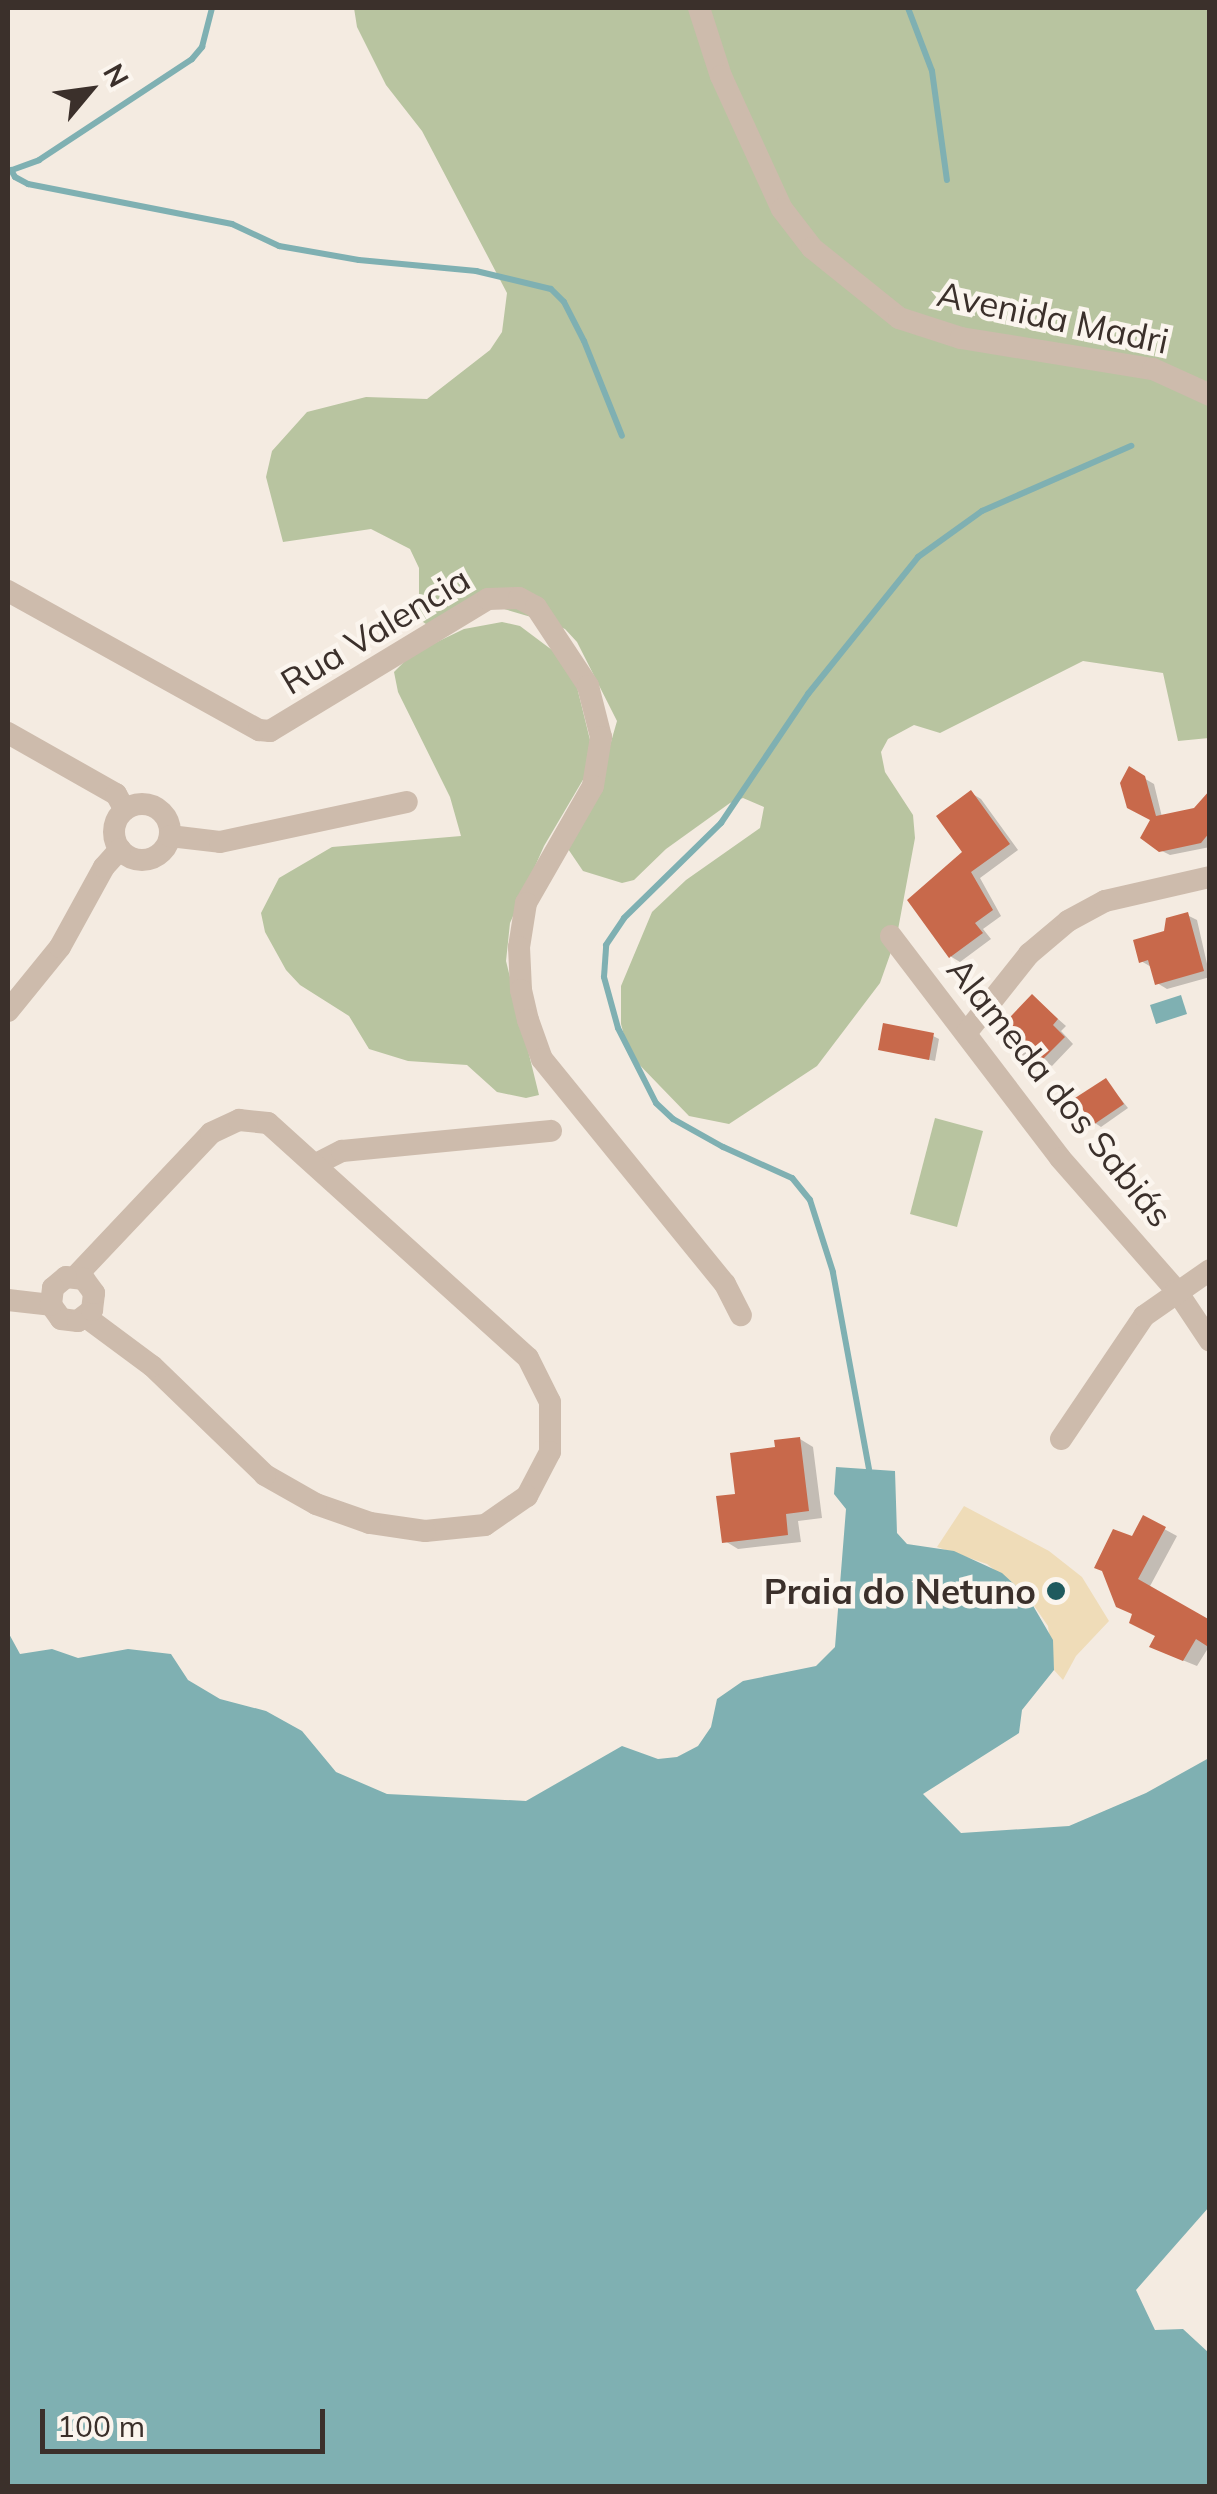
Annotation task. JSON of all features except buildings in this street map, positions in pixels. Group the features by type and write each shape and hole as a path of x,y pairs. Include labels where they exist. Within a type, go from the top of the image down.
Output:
{"street":[{"name":"Avenida Madri","path":"699,8 713,57 782,209 812,248 899,318 961,338 1152,369 1210,395"},
{"name":"Rua Valencia","path":"8,592 258,730 270,731 488,599 519,598 536,607 588,686 602,736 593,786 526,902 520,948 521,990 528,1020 542,1059 725,1284 741,1314"},
{"path":"8,734 116,794 125,810"},
{"path":"170,836 220,842 407,802"},
{"path":"135,805 156,808 170,825 170,836 167,846 150,860 128,857 120,850 114,828 125,810 135,805"},
{"path":"8,1011 60,947 104,867 120,850"},
{"path":"967,1032 1029,954 1068,921 1105,901 1210,876"},
{"name":"Alameda dos Sabiás","path":"891,936 1060,1158 1176,1290 1210,1341"},
{"path":"8,1300 50,1305 61,1319 86,1317 152,1366 242,1456 316,1504 370,1523 425,1531 469,1530 501,1517 527,1496 550,1452 553,1419 538,1371 268,1124 239,1120 219,1127 75,1276 58,1281 50,1305"},
{"path":"316,1164 342,1150 552,1130"},
{"path":"1061,1439 1136,1326 1176,1290 1210,1270"},
{"path":"75,1276 94,1293 86,1317"}],"green space":[{"path":"354,8 1209,8 1209,738 1178,741 1163,673 1083,661 940,733 914,725 888,739 881,752 885,772 913,815 915,838 897,935 880,983 817,1066 729,1124 689,1116 629,1054 621,1024 621,986 652,912 686,880 760,828 764,807 743,798 730,803 666,849 634,880 622,883 583,871 564,843 601,777 617,721 577,642 565,629 494,606 430,627 419,619 419,568 410,549 371,529 283,542 266,477 272,451 307,412 366,397 427,399 490,350 502,332 507,293 422,131 386,85 357,27"},
{"path":"502,622 520,626 552,650 576,683 590,740 584,778 544,846 510,923 506,961 539,1095 526,1098 497,1092 467,1065 408,1061 369,1049 349,1016 300,985 286,970 265,932 261,913 279,878 332,847 461,836 450,797 398,692 394,672 412,654 464,629"},
{"path":"935,1118 983,1131 957,1227 910,1214"}],"sand":[{"name":"Praia do Netuno","path":"964,1506 1049,1551 1082,1577 1109,1621 1076,1656 1063,1680 1054,1670 1048,1626 1028,1597 987,1564 937,1547"}],"water":[{"path":"1181,995 1187,1014 1156,1024 1150,1005"},
{"path":"836,1467 895,1471 897,1533 907,1544 954,1551 1002,1573 1028,1597 1053,1640 1054,1670 1022,1710 1019,1733 923,1794 961,1833 1069,1826 1146,1793 1209,1758 1209,2207 1136,2290 1155,2330 1183,2329 1209,2353 1209,2486 8,2486 8,1632 20,1654 52,1649 78,1658 128,1649 171,1654 188,1680 220,1699 266,1711 302,1731 336,1772 387,1794 526,1801 622,1746 658,1759 677,1757 698,1746 711,1727 717,1699 743,1681 816,1666 835,1647 846,1509 834,1494"}],"waterway":[{"path":"12,170 39,160 192,59 202,47 212,8"},
{"path":"908,8 932,71 947,180"},
{"path":"11,170 28,184 232,224 279,246 359,260 476,271 551,289 564,302 584,341 622,436"},
{"path":"869,1469 833,1272 810,1200 792,1178 723,1147 673,1119 656,1103 618,1028 604,977 606,945 624,918 721,823 808,694 918,557 982,511 1131,446"}],"place":[{"name":"Praia do Netuno","path":"1056,1591"}]}
